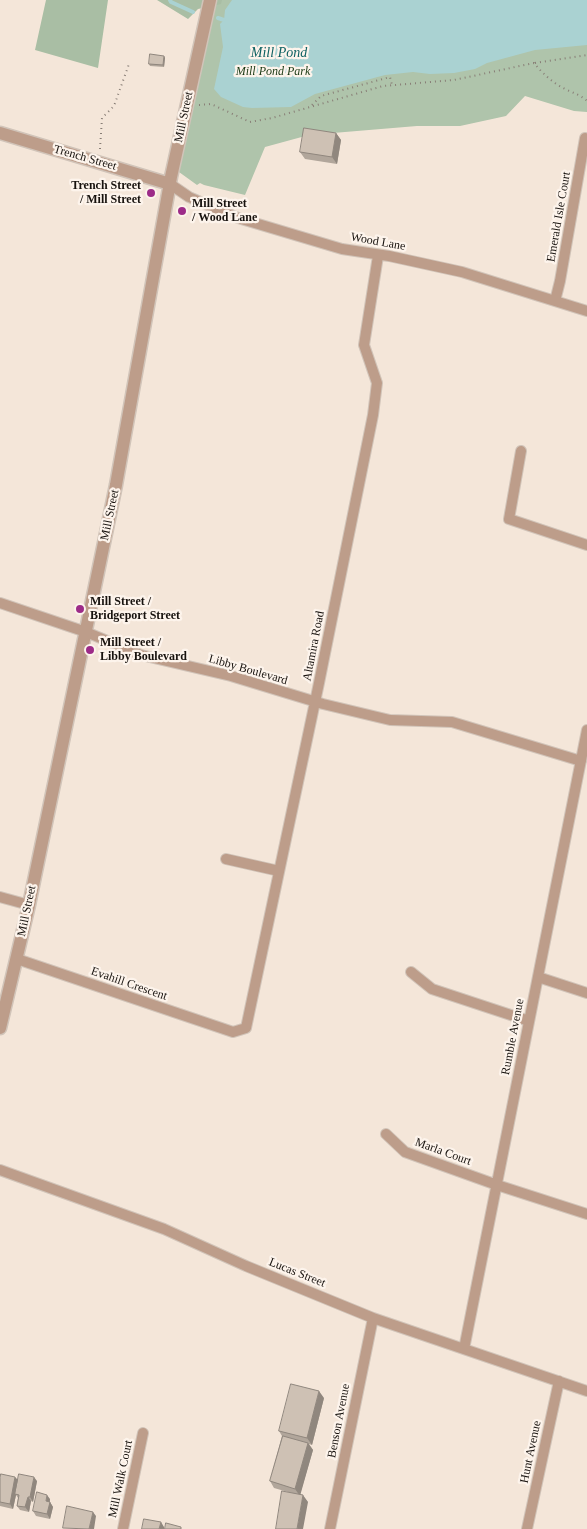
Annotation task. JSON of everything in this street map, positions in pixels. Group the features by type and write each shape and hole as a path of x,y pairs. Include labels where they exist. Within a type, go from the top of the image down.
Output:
{"street":[{"name":"Mill Street","path":"0,1028 29,905 86,632 116,485 170,184 210,0"},
{"name":"Trench Street","path":"0,133 170,184"},
{"name":"Emerald Isle Court","path":"555,301 585,138"},
{"name":"Wood Lane","path":"170,184 189,197 238,218 342,249 378,256 389,256 462,272 587,311"},
{"name":"Altamira Road","path":"233,1032 246,1028 373,415 377,383 364,345 378,256"},
{"path":"521,451 509,519 587,545"},
{"name":"Libby Boulevard","path":"0,602 86,632 141,655 231,676 315,702 390,720 452,722 580,761"},
{"name":"Rumble Avenue","path":"464,1349 587,730"},
{"path":"226,859 279,871"},
{"path":"0,897 29,905"},
{"name":"Evahill Crescent","path":"17,959 233,1032"},
{"path":"411,972 432,990 529,1021"},
{"path":"538,977 587,993"},
{"name":"Marla Court","path":"386,1134 405,1152 497,1185 587,1214"},
{"name":"Lucas Street","path":"0,1170 164,1229 246,1266 373,1318 587,1391"},
{"name":"Benson Avenue","path":"330,1529 373,1318"},
{"name":"Hunt Avenue","path":"527,1529 559,1381"},
{"name":"Mill Walk Court","path":"123,1529 143,1433"}],"path":[{"path":"197,105 211,104 250,122 383,86 454,80 534,63 587,56"},
{"path":"534,63 553,82 582,96 587,101"},
{"path":"100,156 102,118 114,106 129,64"},
{"path":"311,106 321,96 390,77 392,85"}],"green space":[{"path":"46,0 108,0 98,68 35,50"},
{"path":"157,0 222,0 221,4 198,9 188,19"},
{"name":"Mill Pond Park","path":"214,0 587,0 587,112 574,111 525,96 506,116 460,126 417,126 309,135 265,147 245,195 200,183 197,185 179,172"}],"water":[{"name":"Mill Pond","path":"232,0 587,0 587,45 535,50 487,63 475,69 454,73 430,74 413,72 385,75 315,94 291,107 243,107 221,97 214,89 223,47 220,24 224,20 225,10"}],"building":[{"path":"150,54 164,56 163,65 149,64"},
{"path":"304,128 336,133 332,157 300,152"},
{"path":"291,1384 319,1391 307,1438 279,1431"},
{"path":"283,1436 308,1443 295,1489 270,1481"},
{"path":"1,1474 15,1477 10,1504 0,1502"},
{"path":"19,1474 34,1477 30,1497 28,1497 25,1507 17,1506 19,1495 15,1494"},
{"path":"282,1491 303,1495 297,1529 276,1529"},
{"path":"37,1492 47,1495 46,1501 50,1502 47,1514 33,1511"},
{"path":"67,1506 93,1512 89,1529 63,1528"},
{"path":"144,1519 161,1522 159,1529 142,1529"},
{"path":"166,1523 181,1527 181,1529 165,1529"}],"waterway":[{"path":"170,0 193,12"},
{"path":"218,18 224,20"}],"place":[{"name":"Trench Street / Mill Street","path":"151,193"},
{"name":"Mill Street / Wood Lane","path":"182,211"},
{"name":"Mill Street / Bridgeport Street","path":"80,609"},
{"name":"Mill Street / Libby Boulevard","path":"90,650"}]}
